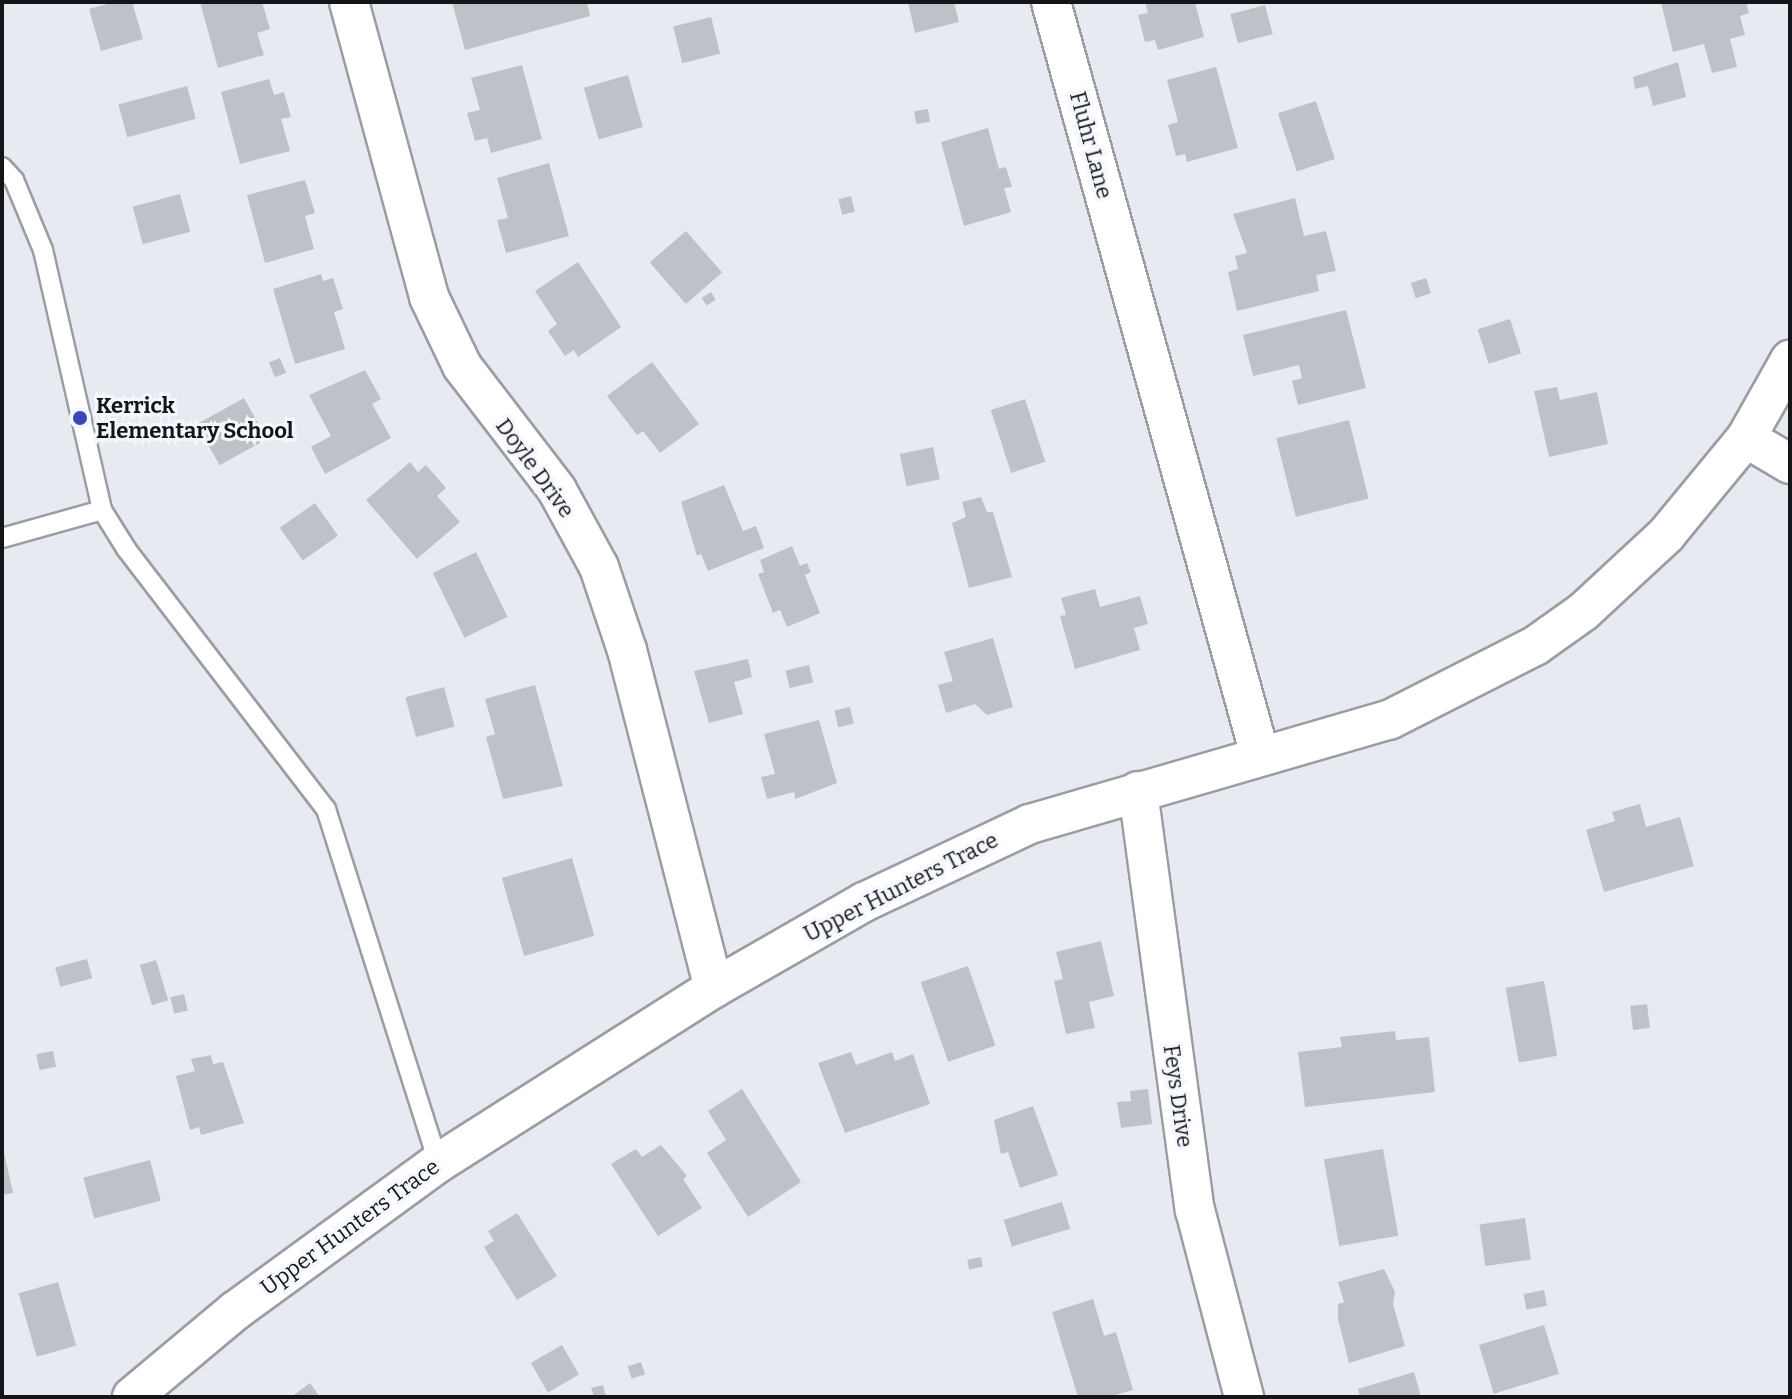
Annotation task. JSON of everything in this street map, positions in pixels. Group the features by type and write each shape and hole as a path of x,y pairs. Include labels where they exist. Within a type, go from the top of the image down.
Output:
{"street":[{"name":"Doyle Drive","path":"349,2 429,297 462,366 557,490 599,567 627,650 714,988"},
{"name":"Fluhr Lane","path":"1051,2 1260,755"},
{"name":"Upper Hunters Trace","path":"132,1397 235,1311 438,1163 714,988 948,858 1030,824 1389,720 1535,646 1627,575 1704,492 1746,438 1790,360"},
{"path":"1746,438 1790,464"},
{"name":"Feys Drive","path":"1138,791 1195,1210 1244,1397"}],"lane":[{"path":"2,167 14,180 43,250 102,510 127,550 326,809 438,1163"},
{"path":"2,538 102,510"}],"building":[{"path":"114,2 132,2 143,39 101,51 89,9"},
{"path":"200,2 262,2 270,29 257,33 264,55 218,68"},
{"path":"452,2 587,2 590,16 465,50"},
{"path":"908,2 954,2 959,22 915,33"},
{"path":"1145,2 1195,2 1204,37 1158,50 1155,40 1145,42 1138,15 1148,13"},
{"path":"1661,2 1746,2 1749,13 1740,16 1745,35 1730,39 1737,67 1712,73 1704,44 1673,52"},
{"path":"1265,5 1273,34 1238,43 1230,14"},
{"path":"711,17 720,54 682,63 673,26"},
{"path":"1678,62 1686,97 1653,106 1648,86 1635,89 1633,77"},
{"path":"522,65 542,139 491,153 487,138 475,141 467,113 480,110 471,78"},
{"path":"1216,67 1238,148 1187,162 1185,154 1176,156 1168,125 1178,122 1167,80"},
{"path":"628,75 643,127 599,140 584,88"},
{"path":"269,79 274,95 284,92 291,117 281,119 290,151 240,164 221,92"},
{"path":"187,86 196,119 127,137 118,104"},
{"path":"1316,101 1335,159 1297,171 1278,113"},
{"path":"928,109 930,122 916,124 914,111"},
{"path":"988,128 999,169 1006,167 1012,187 1004,188 1011,212 964,226 941,142"},
{"path":"549,163 569,236 506,253 497,220 508,218 497,178"},
{"path":"305,180 315,213 305,216 314,249 265,263 247,195"},
{"path":"180,194 190,232 143,244 133,207"},
{"path":"851,196 855,212 842,215 838,199"},
{"path":"1295,198 1304,236 1326,231 1336,271 1316,275 1319,291 1237,311 1228,272 1238,269 1235,256 1247,253 1233,214"},
{"path":"686,231 722,273 686,304 650,262"},
{"path":"578,262 621,327 578,357 574,350 565,356 548,331 557,324 535,291"},
{"path":"321,274 323,281 333,278 343,309 334,312 345,349 295,364 273,289"},
{"path":"1426,278 1431,293 1416,298 1411,283"},
{"path":"711,292 716,300 706,305 702,298"},
{"path":"1346,310 1366,388 1298,405 1292,381 1302,378 1299,365 1253,376 1243,335"},
{"path":"1510,319 1521,353 1489,364 1478,330"},
{"path":"280,358 286,373 275,377 269,362"},
{"path":"652,362 699,424 660,453 643,431 637,435 607,396"},
{"path":"365,370 381,399 372,404 391,438 325,474 311,447 331,436 309,395"},
{"path":"1557,387 1560,400 1597,392 1608,444 1549,457 1534,391"},
{"path":"244,398 267,439 220,465 197,424"},
{"path":"1025,399 1045,462 1011,473 991,410"},
{"path":"1349,420 1369,499 1296,517 1276,438"},
{"path":"933,447 940,479 907,486 900,454"},
{"path":"410,462 418,472 426,465 446,488 437,496 460,522 417,559 366,500"},
{"path":"724,485 743,531 756,526 764,548 708,571 701,554 697,556 681,502"},
{"path":"981,497 987,512 993,512 1012,577 969,588 952,523 966,517 962,502"},
{"path":"315,503 338,536 303,560 280,528"},
{"path":"792,546 800,566 807,563 811,572 805,575 820,613 787,627 780,610 773,613 758,574 764,572 760,560"},
{"path":"476,552 508,617 464,638 433,573"},
{"path":"1095,589 1100,607 1140,596 1148,624 1134,628 1140,650 1075,669 1060,616 1066,615 1061,598"},
{"path":"993,638 1013,707 987,715 975,704 946,713 938,685 953,681 944,652"},
{"path":"748,659 752,677 734,682 743,714 709,723 694,671"},
{"path":"809,665 813,683 790,688 786,670"},
{"path":"535,685 563,786 503,799 486,737 495,734 485,699"},
{"path":"444,687 455,727 416,737 405,697"},
{"path":"850,707 854,724 838,727 834,711"},
{"path":"819,720 837,783 795,799 794,792 767,799 761,777 775,774 764,734"},
{"path":"1640,804 1646,827 1680,817 1694,866 1604,892 1586,830 1615,821 1612,812"},
{"path":"572,858 594,936 524,956 502,878"},
{"path":"1101,941 1114,996 1089,1002 1095,1028 1066,1034 1054,981 1063,979 1056,952"},
{"path":"87,959 92,978 60,987 55,968"},
{"path":"156,960 168,1000 152,1005 140,965"},
{"path":"968,966 995,1045 948,1062 921,982"},
{"path":"1544,981 1557,1056 1519,1063 1506,988"},
{"path":"184,994 188,1011 174,1014 170,997"},
{"path":"1647,1004 1650,1028 1633,1030 1630,1006"},
{"path":"1395,1031 1396,1040 1429,1037 1435,1092 1305,1107 1298,1052 1342,1047 1340,1037"},
{"path":"53,1051 56,1067 39,1070 36,1054"},
{"path":"851,1052 856,1065 892,1052 895,1061 913,1054 930,1104 845,1133 818,1063"},
{"path":"211,1055 213,1064 223,1062 244,1123 201,1135 199,1127 190,1130 176,1076 195,1071 191,1059"},
{"path":"742,1089 801,1182 748,1217 707,1153 726,1140 708,1111"},
{"path":"1148,1089 1152,1124 1121,1128 1117,1102 1131,1101 1130,1091"},
{"path":"1033,1106 1058,1175 1020,1188 1008,1152 1001,1154 994,1120"},
{"path":"2,1144 13,1193 2,1195"},
{"path":"661,1145 687,1176 683,1179 702,1208 658,1236 611,1164 636,1149 642,1157"},
{"path":"1383,1149 1398,1236 1339,1246 1324,1159"},
{"path":"150,1160 161,1201 94,1218 83,1178"},
{"path":"1062,1202 1070,1229 1012,1247 1004,1220"},
{"path":"517,1213 557,1276 517,1300 484,1247 494,1241 488,1231"},
{"path":"1525,1218 1531,1260 1485,1266 1479,1224"},
{"path":"981,1257 983,1267 969,1269 967,1260"},
{"path":"1384,1269 1395,1292 1393,1304 1405,1346 1349,1363 1338,1319 1338,1304 1344,1302 1338,1282"},
{"path":"58,1282 76,1345 37,1357 19,1293"},
{"path":"1544,1290 1547,1306 1526,1310 1523,1294"},
{"path":"1093,1299 1104,1336 1116,1332 1133,1390 1108,1397 1078,1397 1052,1312"},
{"path":"1544,1325 1559,1374 1494,1394 1479,1345"},
{"path":"562,1345 579,1374 548,1392 531,1363"},
{"path":"641,1362 645,1374 632,1379 628,1366"},
{"path":"1414,1372 1421,1397 1360,1397 1358,1389"},
{"path":"310,1383 320,1397 291,1397"},
{"path":"603,1385 606,1397 594,1397 591,1388"}],"place":[{"name":"Kerrick Elementary School","path":"80,418"}]}
